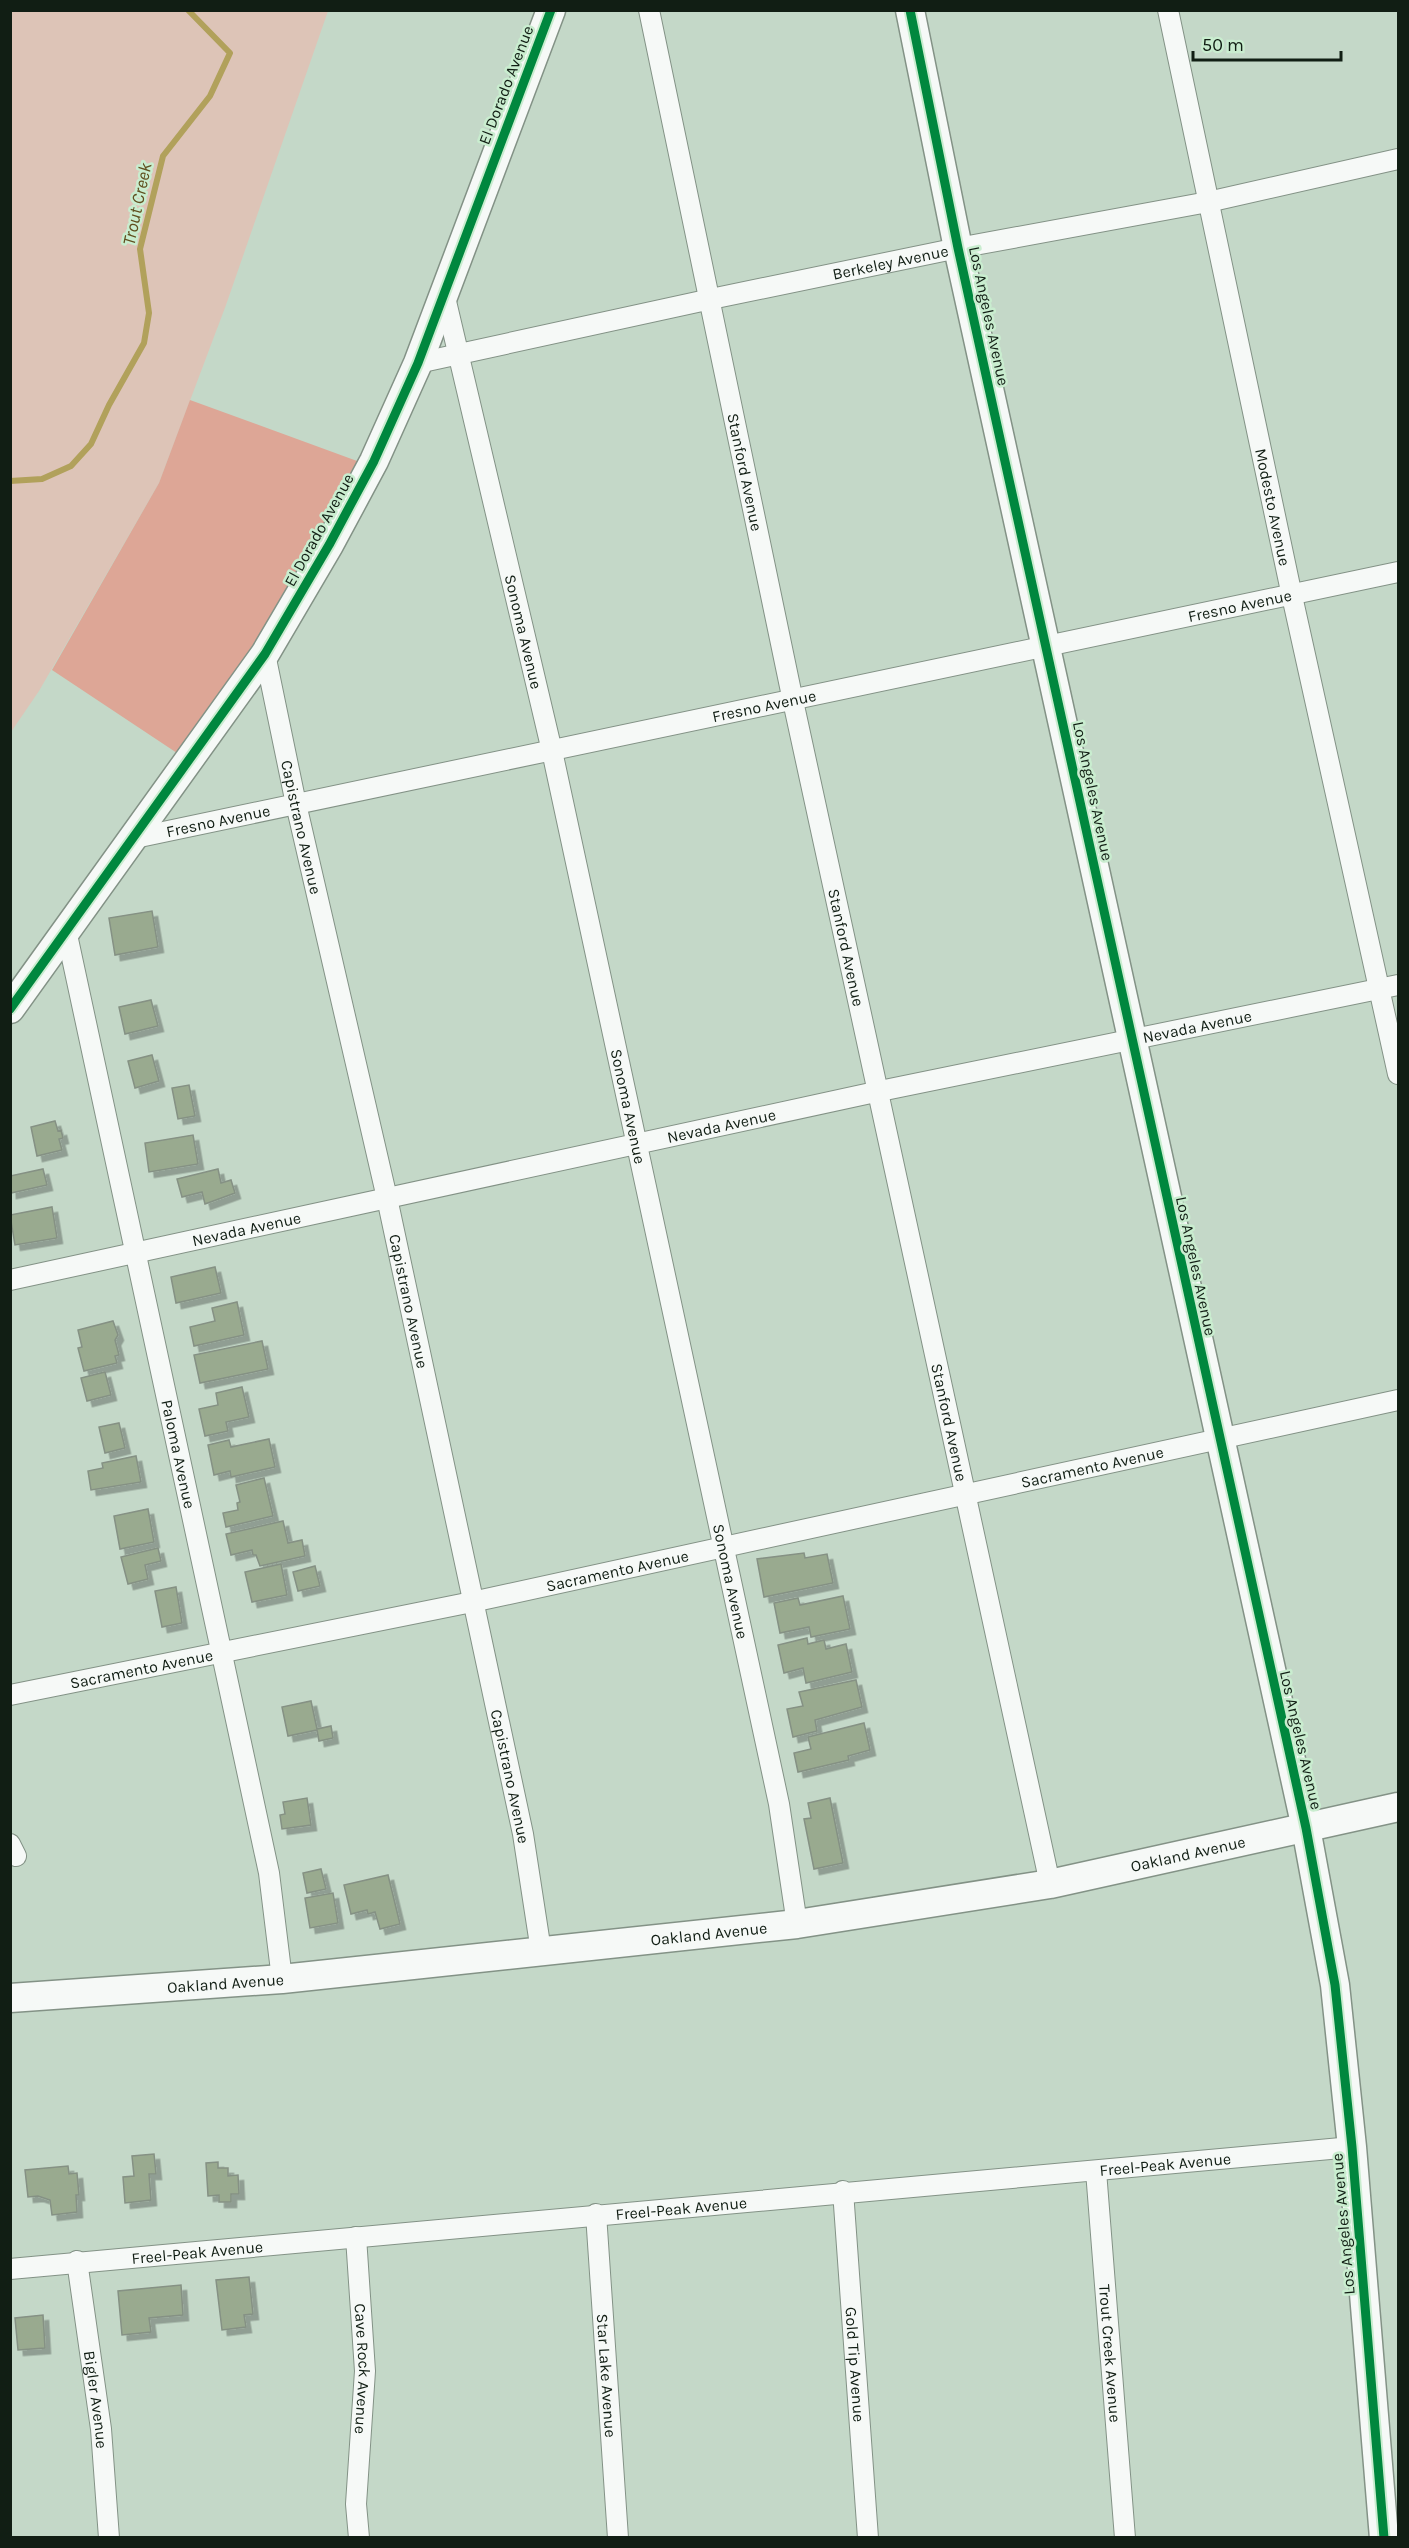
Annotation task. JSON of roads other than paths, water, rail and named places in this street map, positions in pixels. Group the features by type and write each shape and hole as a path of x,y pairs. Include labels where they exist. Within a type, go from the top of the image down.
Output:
{"street":[{"name":"El Dorado Avenue","path":"10,1009 265,654 329,545 368,471 418,363 551,10"},
{"name":"Stanford Avenue","path":"649,10 793,701 880,1091 1050,1884"},
{"name":"Los Angeles Avenue","path":"910,10 958,248 1218,1438 1306,1828 1335,1985 1352,2147 1384,2538"},
{"name":"Modesto Avenue","path":"1168,10 1292,596 1390,987 1398,1074"},
{"name":"Berkeley Avenue","path":"418,363 958,248 1208,202 1398,159"},
{"name":"Sonoma Avenue","path":"444,293 552,751 779,1804 797,1924"},
{"name":"Fresno Avenue","path":"130,839 1046,648 1398,572"},
{"name":"Capistrano Avenue","path":"265,654 296,804 387,1198 523,1834 541,1951"},
{"name":"Paloma Avenue","path":"66,930 269,1873 282,1979"},
{"name":"Nevada Avenue","path":"10,1280 636,1146 880,1091 1390,987"},
{"name":"Sacramento Avenue","path":"10,1695 472,1602 1398,1400"},
{"name":"Oakland Avenue","path":"10,1998 282,1979 797,1924 1050,1884 1398,1808"},
{"name":"Freel-Peak Avenue","path":"10,2269 843,2191 1352,2147"},
{"name":"Trout Creek Avenue","path":"1096,2170 1125,2538"},
{"name":"Gold Tip Avenue","path":"843,2191 868,2538"},
{"name":"Star Lake Avenue","path":"596,2214 618,2538"},
{"name":"Cave Rock Avenue","path":"356,2236 365,2371 356,2504 359,2538"},
{"name":"Bigler Avenue","path":"77,2261 101,2429 109,2538"}],"waterway":[{"name":"Trout Creek","path":"10,481 42,479 71,466 91,444 109,405 144,343 149,313 140,249 163,156 210,96 230,53 188,10"}]}
